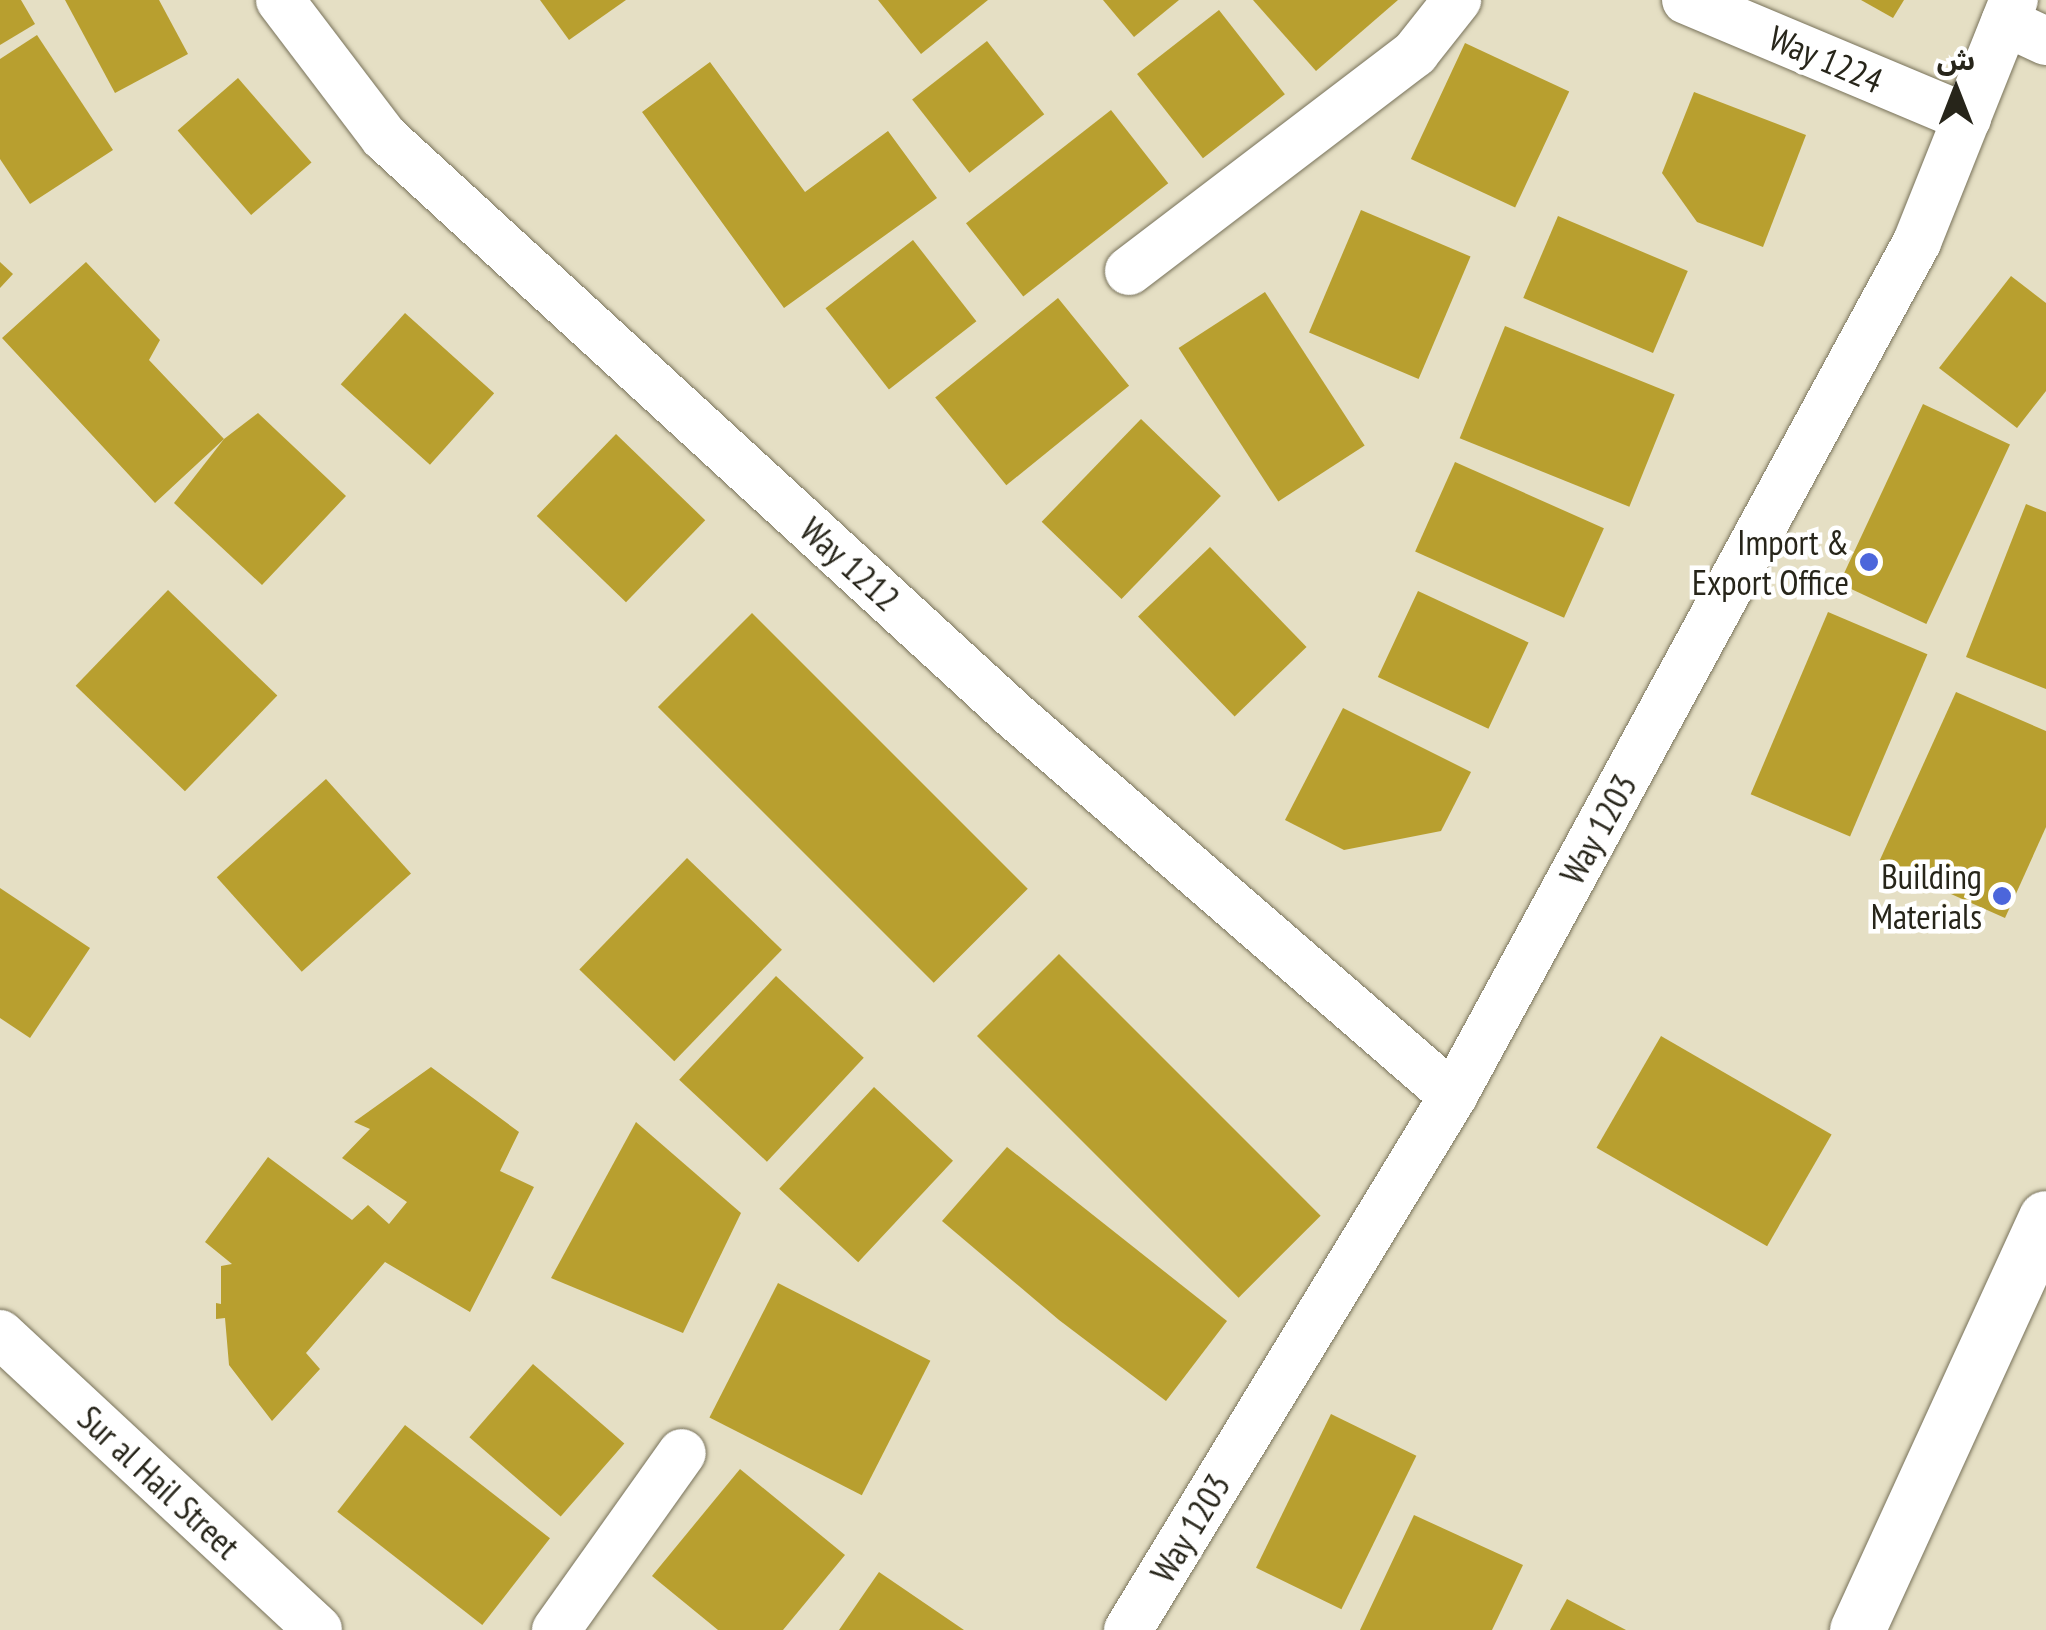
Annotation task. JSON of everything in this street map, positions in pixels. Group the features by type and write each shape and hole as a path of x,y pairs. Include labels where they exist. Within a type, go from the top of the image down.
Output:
{"main road":[{"path":"1857,1630 2046,1218"}],"street":[{"name":"Way 1212","path":"280,0 384,137 1015,716 1453,1096"},
{"path":"1129,271 1415,53 1457,0"},
{"name":"Way 1224","path":"1686,0 1967,118"},
{"name":"Way 1203","path":"1128,1630 1453,1096 1917,242 1967,118 2022,21"},
{"name":"Sur al Hail Street","path":"6,1351 318,1630"},
{"path":"556,1630 682,1453"}],"building":[{"path":"0,0 21,0 35,24 0,45"},
{"path":"65,0 159,0 188,54 115,93"},
{"path":"540,0 626,0 569,40"},
{"path":"878,0 988,0 921,54"},
{"path":"1103,0 1179,0 1134,37"},
{"path":"1253,0 1398,0 1316,71"},
{"path":"1861,0 1904,0 1893,18"},
{"path":"1219,10 1285,94 1203,158 1137,74"},
{"path":"37,35 113,150 30,204 0,159 0,59"},
{"path":"987,41 1044,114 969,173 912,99"},
{"path":"1465,43 1569,92 1515,208 1411,159"},
{"path":"710,62 805,192 888,131 937,198 784,308 642,112"},
{"path":"238,78 311,163 251,215 178,130"},
{"path":"1694,92 1806,135 1763,247 1697,222 1662,173"},
{"path":"1111,110 1168,183 1023,297 966,223"},
{"path":"1361,210 1471,256 1419,379 1309,332"},
{"path":"1558,216 1688,271 1653,353 1523,298"},
{"path":"913,240 976,321 889,390 826,308"},
{"path":"0,262 13,274 0,288"},
{"path":"86,262 160,340 149,360 224,439 155,503 2,338"},
{"path":"2011,276 2046,303 2046,391 2017,428 1939,368"},
{"path":"1265,292 1365,445 1278,502 1179,348"},
{"path":"1058,298 1129,386 1006,485 935,397"},
{"path":"405,313 494,393 430,465 341,384"},
{"path":"1505,326 1675,395 1629,507 1460,438"},
{"path":"1923,404 2010,445 1926,624 1839,583"},
{"path":"258,413 346,496 262,585 174,503 224,439"},
{"path":"1141,419 1221,496 1122,599 1042,522"},
{"path":"616,434 705,520 626,602 537,516"},
{"path":"1455,462 1604,528 1564,618 1415,552"},
{"path":"2026,504 2046,512 2046,689 1966,657"},
{"path":"1210,547 1307,647 1235,716 1138,616"},
{"path":"168,590 277,696 185,791 76,686"},
{"path":"1418,591 1529,643 1488,729 1378,677"},
{"path":"1828,612 1927,654 1850,836 1751,794"},
{"path":"752,613 1028,889 934,983 658,707"},
{"path":"1956,692 2046,731 2046,827 2005,918 1879,862"},
{"path":"1343,708 1471,772 1441,831 1344,850 1285,820"},
{"path":"326,779 411,873 302,972 217,877"},
{"path":"687,858 782,950 674,1061 579,969"},
{"path":"0,888 90,948 30,1038 0,1018"},
{"path":"1059,954 1321,1216 1239,1298 977,1036"},
{"path":"776,976 864,1058 767,1162 679,1080"},
{"path":"1661,1036 1832,1134 1767,1246 1596,1148"},
{"path":"431,1067 519,1132 500,1171 534,1187 470,1312 385,1262 306,1353 320,1369 272,1421 229,1365 225,1318 216,1319 216,1303 221,1304 221,1266 232,1264 205,1242 268,1157 352,1220 368,1205 389,1224 407,1202 342,1158 370,1129 354,1122"},
{"path":"874,1087 953,1161 858,1262 779,1189"},
{"path":"636,1122 741,1213 683,1333 551,1278"},
{"path":"1007,1147 1227,1321 1166,1401 1059,1320 942,1221"},
{"path":"778,1283 930,1361 862,1495 709,1418"},
{"path":"533,1364 624,1443 561,1517 469,1437"},
{"path":"1331,1414 1416,1456 1341,1609 1256,1568"},
{"path":"405,1425 550,1538 482,1625 337,1512"},
{"path":"740,1469 845,1555 783,1630 718,1630 652,1576"},
{"path":"1414,1515 1523,1565 1492,1630 1360,1630"},
{"path":"879,1572 964,1630 839,1630"},
{"path":"1567,1599 1626,1630 1550,1630"}],"place":[{"name":"Import & Export Office","path":"1869,562"},
{"name":"Building Materials","path":"2002,896"}]}
